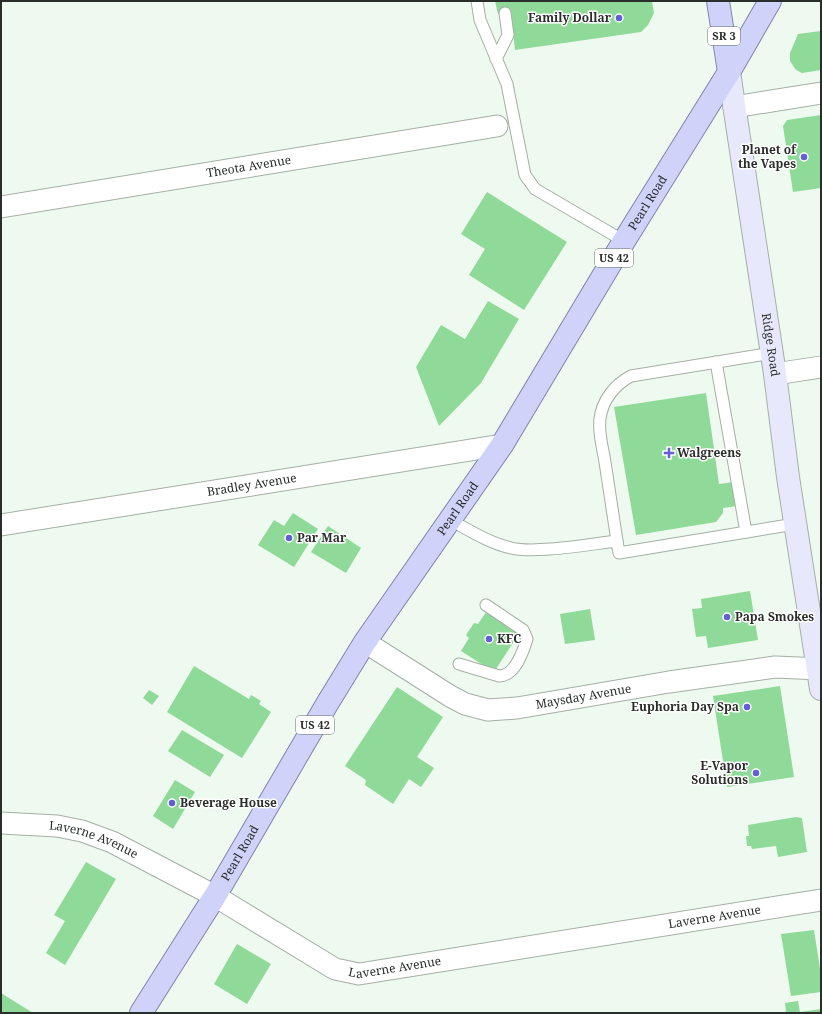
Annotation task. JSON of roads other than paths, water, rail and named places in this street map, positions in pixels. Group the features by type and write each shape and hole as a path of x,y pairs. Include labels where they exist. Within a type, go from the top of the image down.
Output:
{"main road":[{"name":"Ridge Road","path":"718,1 774,364 795,524 820,676"},
{"name":"Pearl Road","path":"140,1013 215,896 365,642 502,445 624,241 729,72 770,1"}],"street":[{"path":"734,107 821,93"},
{"name":"Theota Avenue","path":"1,207 497,126"},
{"path":"774,364 821,367"},
{"name":"Bradley Avenue","path":"1,525 502,445"},
{"name":"Maysday Avenue","path":"365,642 450,696 465,704 488,710 517,708 669,682 775,667 820,676"},
{"name":"Laverne Avenue","path":"1,823 57,826 82,831 112,842 215,896 335,969 346,972 367,974 821,900"}],"lane":[{"path":"477,1 480,20 507,84 525,175 535,189 624,241"},
{"path":"496,59 508,35 505,13"},
{"path":"716,362 746,532"},
{"path":"774,364 716,362 631,376 623,380 610,394 604,405 600,420 601,440 619,553 795,524"},
{"path":"450,520 496,543 511,548 549,548 617,541"},
{"path":"459,664 499,676 504,676 507,675 514,667 525,646 527,639 523,630 486,605"}],"place":[{"name":"Family Dollar","path":"619,18"},
{"name":"Planet of the Vapes","path":"804,157"},
{"name":"Walgreens","path":"669,453"},
{"name":"Par Mar","path":"289,538"},
{"name":"Papa Smokes","path":"727,617"},
{"name":"KFC","path":"489,639"},
{"name":"Euphoria Day Spa","path":"747,707"},
{"name":"E-Vapor Solutions","path":"756,773"},
{"name":"Beverage House","path":"172,803"}]}
